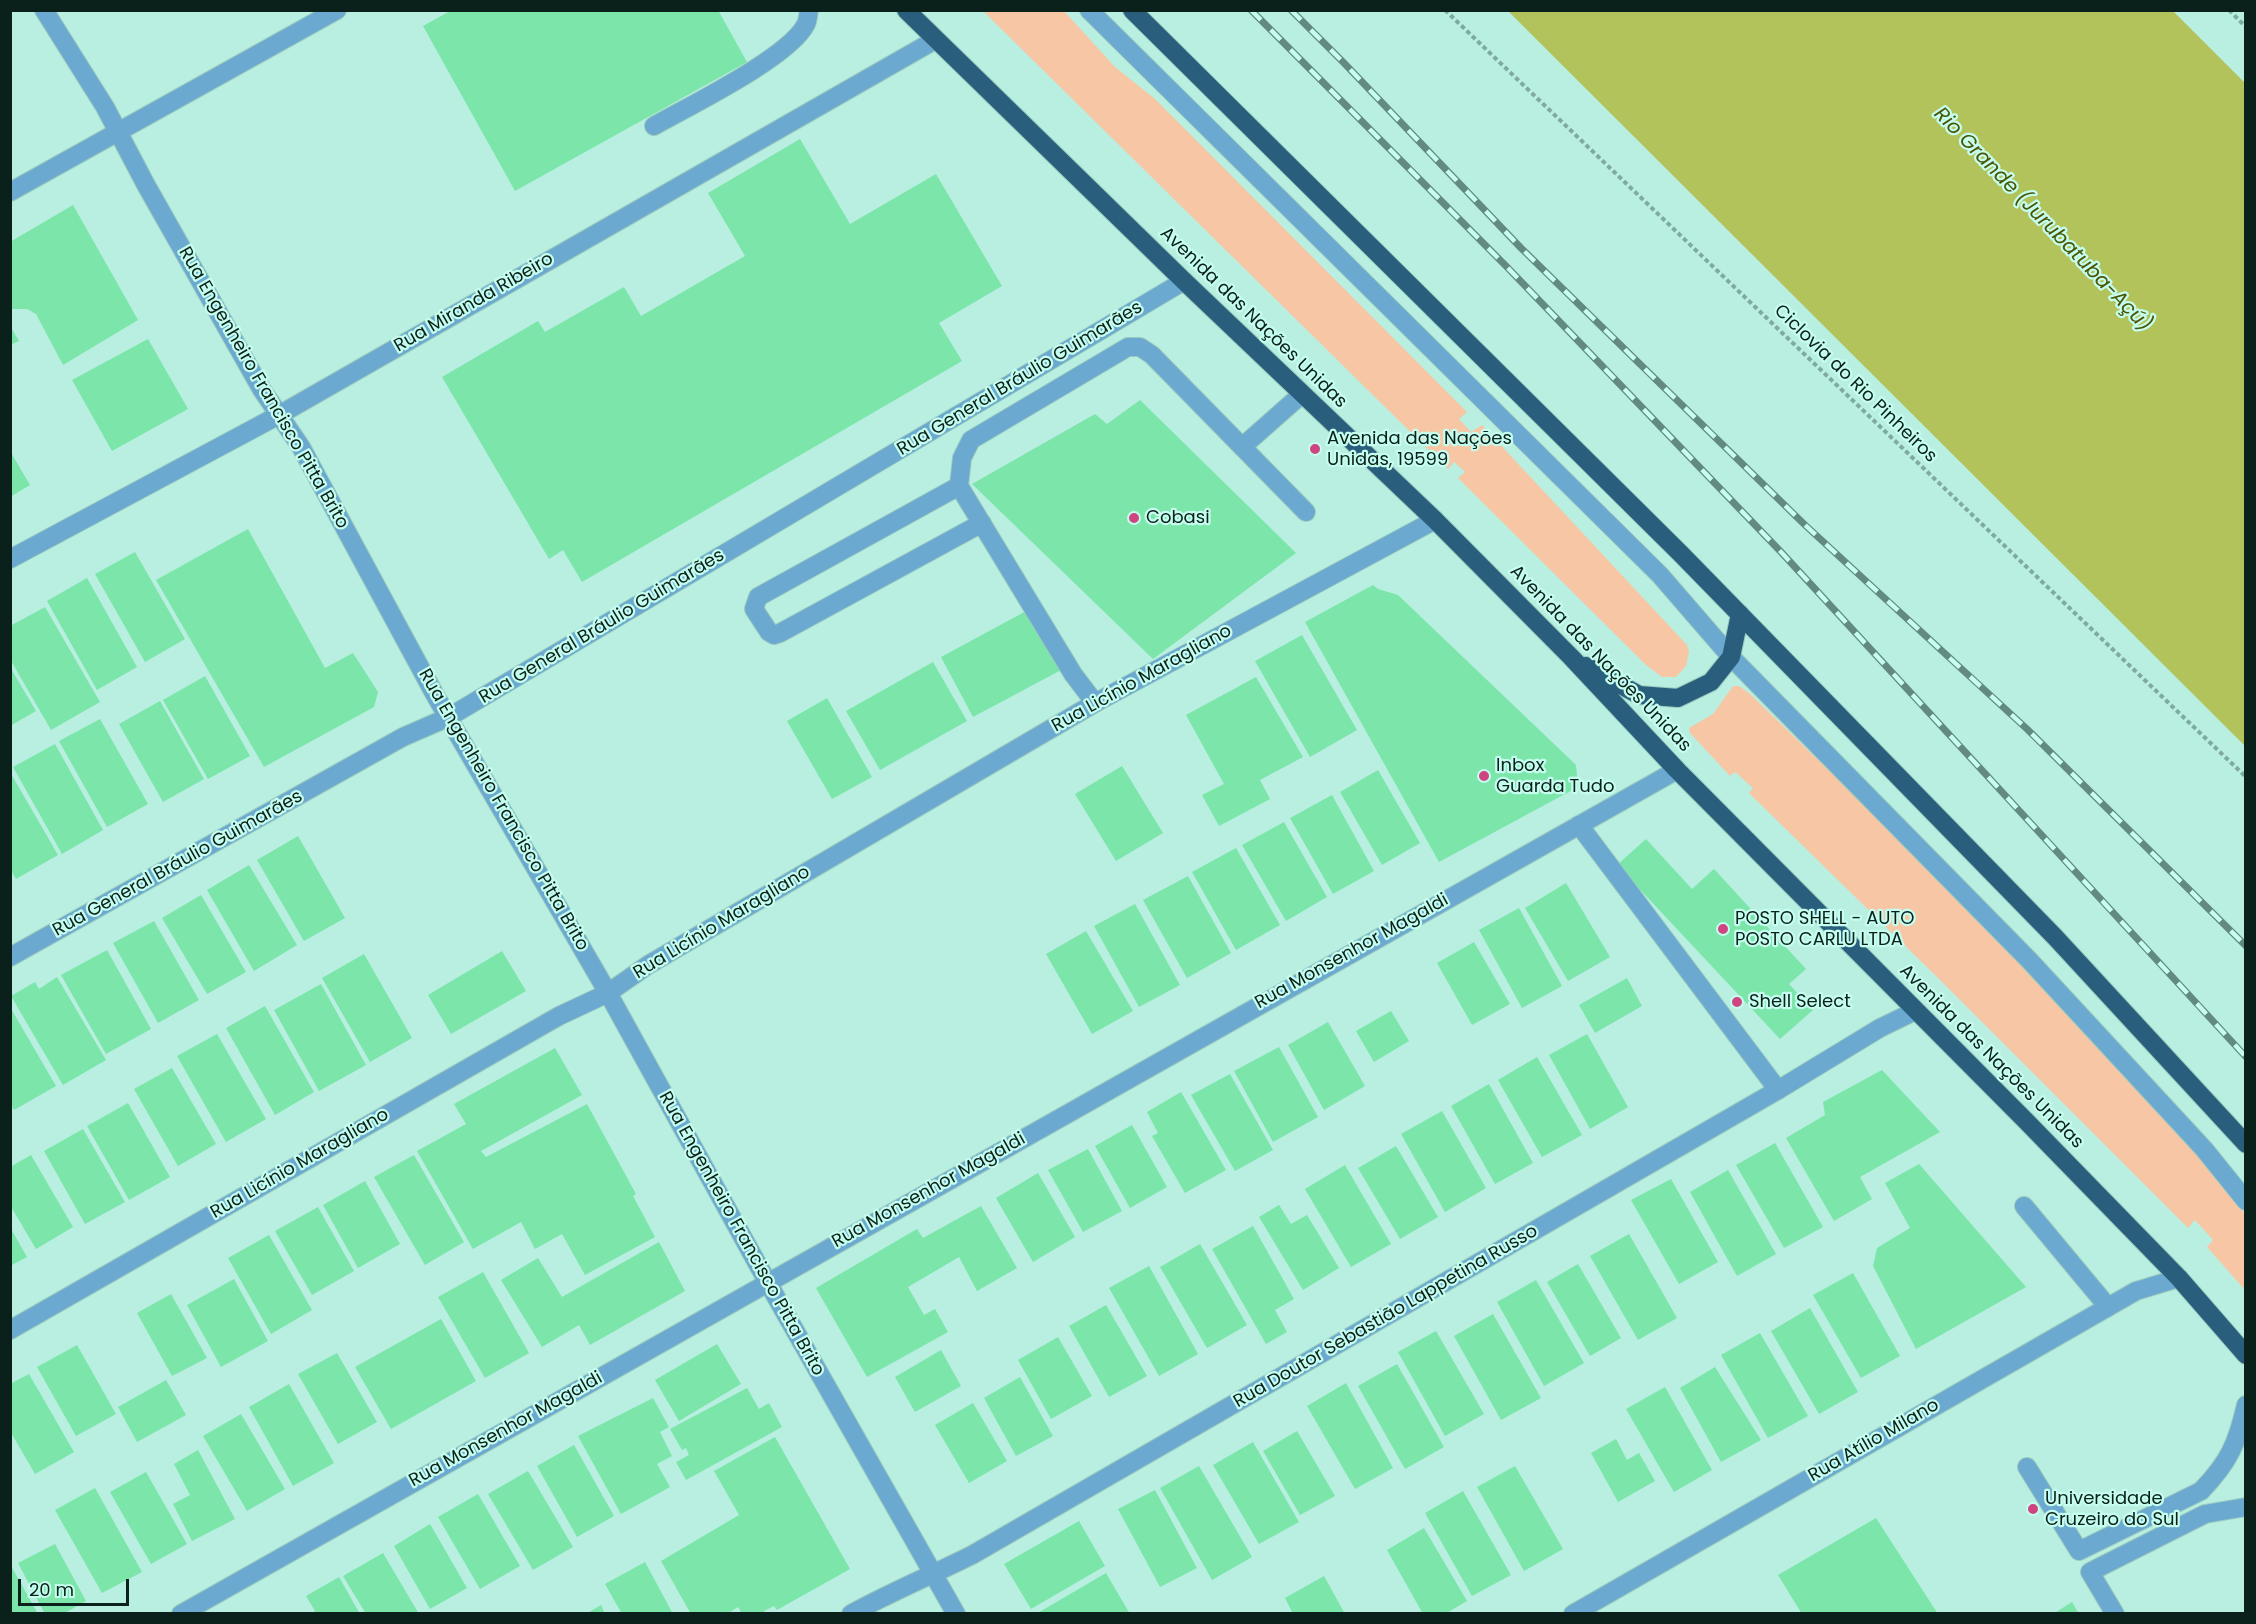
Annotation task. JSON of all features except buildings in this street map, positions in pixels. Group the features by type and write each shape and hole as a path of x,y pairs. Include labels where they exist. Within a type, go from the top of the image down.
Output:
{"highway":[{"name":"Avenida das Nações Unidas","path":"906,10 1184,281 1435,520 1677,770 2179,1278 2246,1355"},
{"path":"1132,10 1740,614 2055,937 2246,1144"},
{"path":"1570,657 1639,694 1678,698 1711,682 1731,657 1740,614"}],"street":[{"name":"Rua Engenheiro Francisco Pitta Brito","path":"44,10 105,107 262,390 301,447 449,717 608,993 768,1283 956,1614"},
{"path":"10,192 337,10"},
{"path":"654,126 769,60 799,34 806,24 810,10"},
{"path":"1089,10 1660,575 1731,657 2030,961 2204,1149 2246,1201"},
{"name":"Rua Miranda Ribeiro","path":"10,559 279,415 935,40"},
{"name":"Rua General Bráulio Guimarães","path":"10,957 403,737 449,717 1184,281"},
{"path":"1095,703 1074,674 959,486 962,458 971,440 1128,347 1140,347 1152,355 1306,512"},
{"path":"1242,447 1302,394"},
{"path":"959,486 758,597 754,609 769,632 780,633 982,523"},
{"name":"Rua Licínio Maragliano","path":"10,1330 559,1016 608,993 648,965 1095,703 1435,520"},
{"name":"Rua Monsenhor Magaldi","path":"181,1614 1677,770"},
{"path":"1579,825 1778,1090"},
{"name":"Rua Doutor Sebastião Lappetina Russo","path":"851,1614 888,1593 933,1575 983,1550 1778,1090 1880,1028 1915,1011"},
{"path":"2024,1206 2108,1307"},
{"name":"Rua Atílio Milano","path":"1573,1614 2136,1291 2179,1278"},
{"path":"2079,1551 2201,1491 2215,1477 2231,1454 2246,1405"},
{"path":"2027,1467 2115,1614"},
{"path":"2090,1572 2205,1515 2246,1507"}],"path":[{"name":"Ciclovia do Rio Pinheiros","path":"1445,10 2246,777"},
{"path":"2229,10 2246,27"}],"shaded area":[{"path":"983,11 1064,11 1115,67 1155,99 1467,412 1459,419 1471,432 1482,425 1687,645 1689,652 1686,666 1676,677 1662,677 1646,665 1458,478 1465,472 1454,462 1448,469"},
{"path":"1733,686 1739,686 1749,693 1966,903 2227,1185 2224,1189 2245,1214 2245,1290 2207,1247 2213,1240 2195,1220 2188,1228 1749,793 1753,788 1735,772 1730,776 1690,733 1689,728 1713,714"}],"water":[{"name":"Rio Grande (Jurubatuba-Açú)","path":"1508,11 2173,11 2245,83 2245,746"}],"railway":[{"path":"1251,10 1507,267 1782,553 2246,1057"},
{"path":"1291,10 1521,248 1805,525 2027,729 2246,946"}],"place":[{"name":"Avenida das Nações Unidas, 19599","path":"1315,449"},
{"name":"Cobasi","path":"1134,518"},
{"name":"Inbox Guarda Tudo","path":"1484,776"},
{"name":"POSTO SHELL - AUTO POSTO CARLU LTDA","path":"1723,929"},
{"name":"Shell Select","path":"1737,1002"},
{"name":"Universidade Cruzeiro do Sul","path":"2033,1509"}]}
